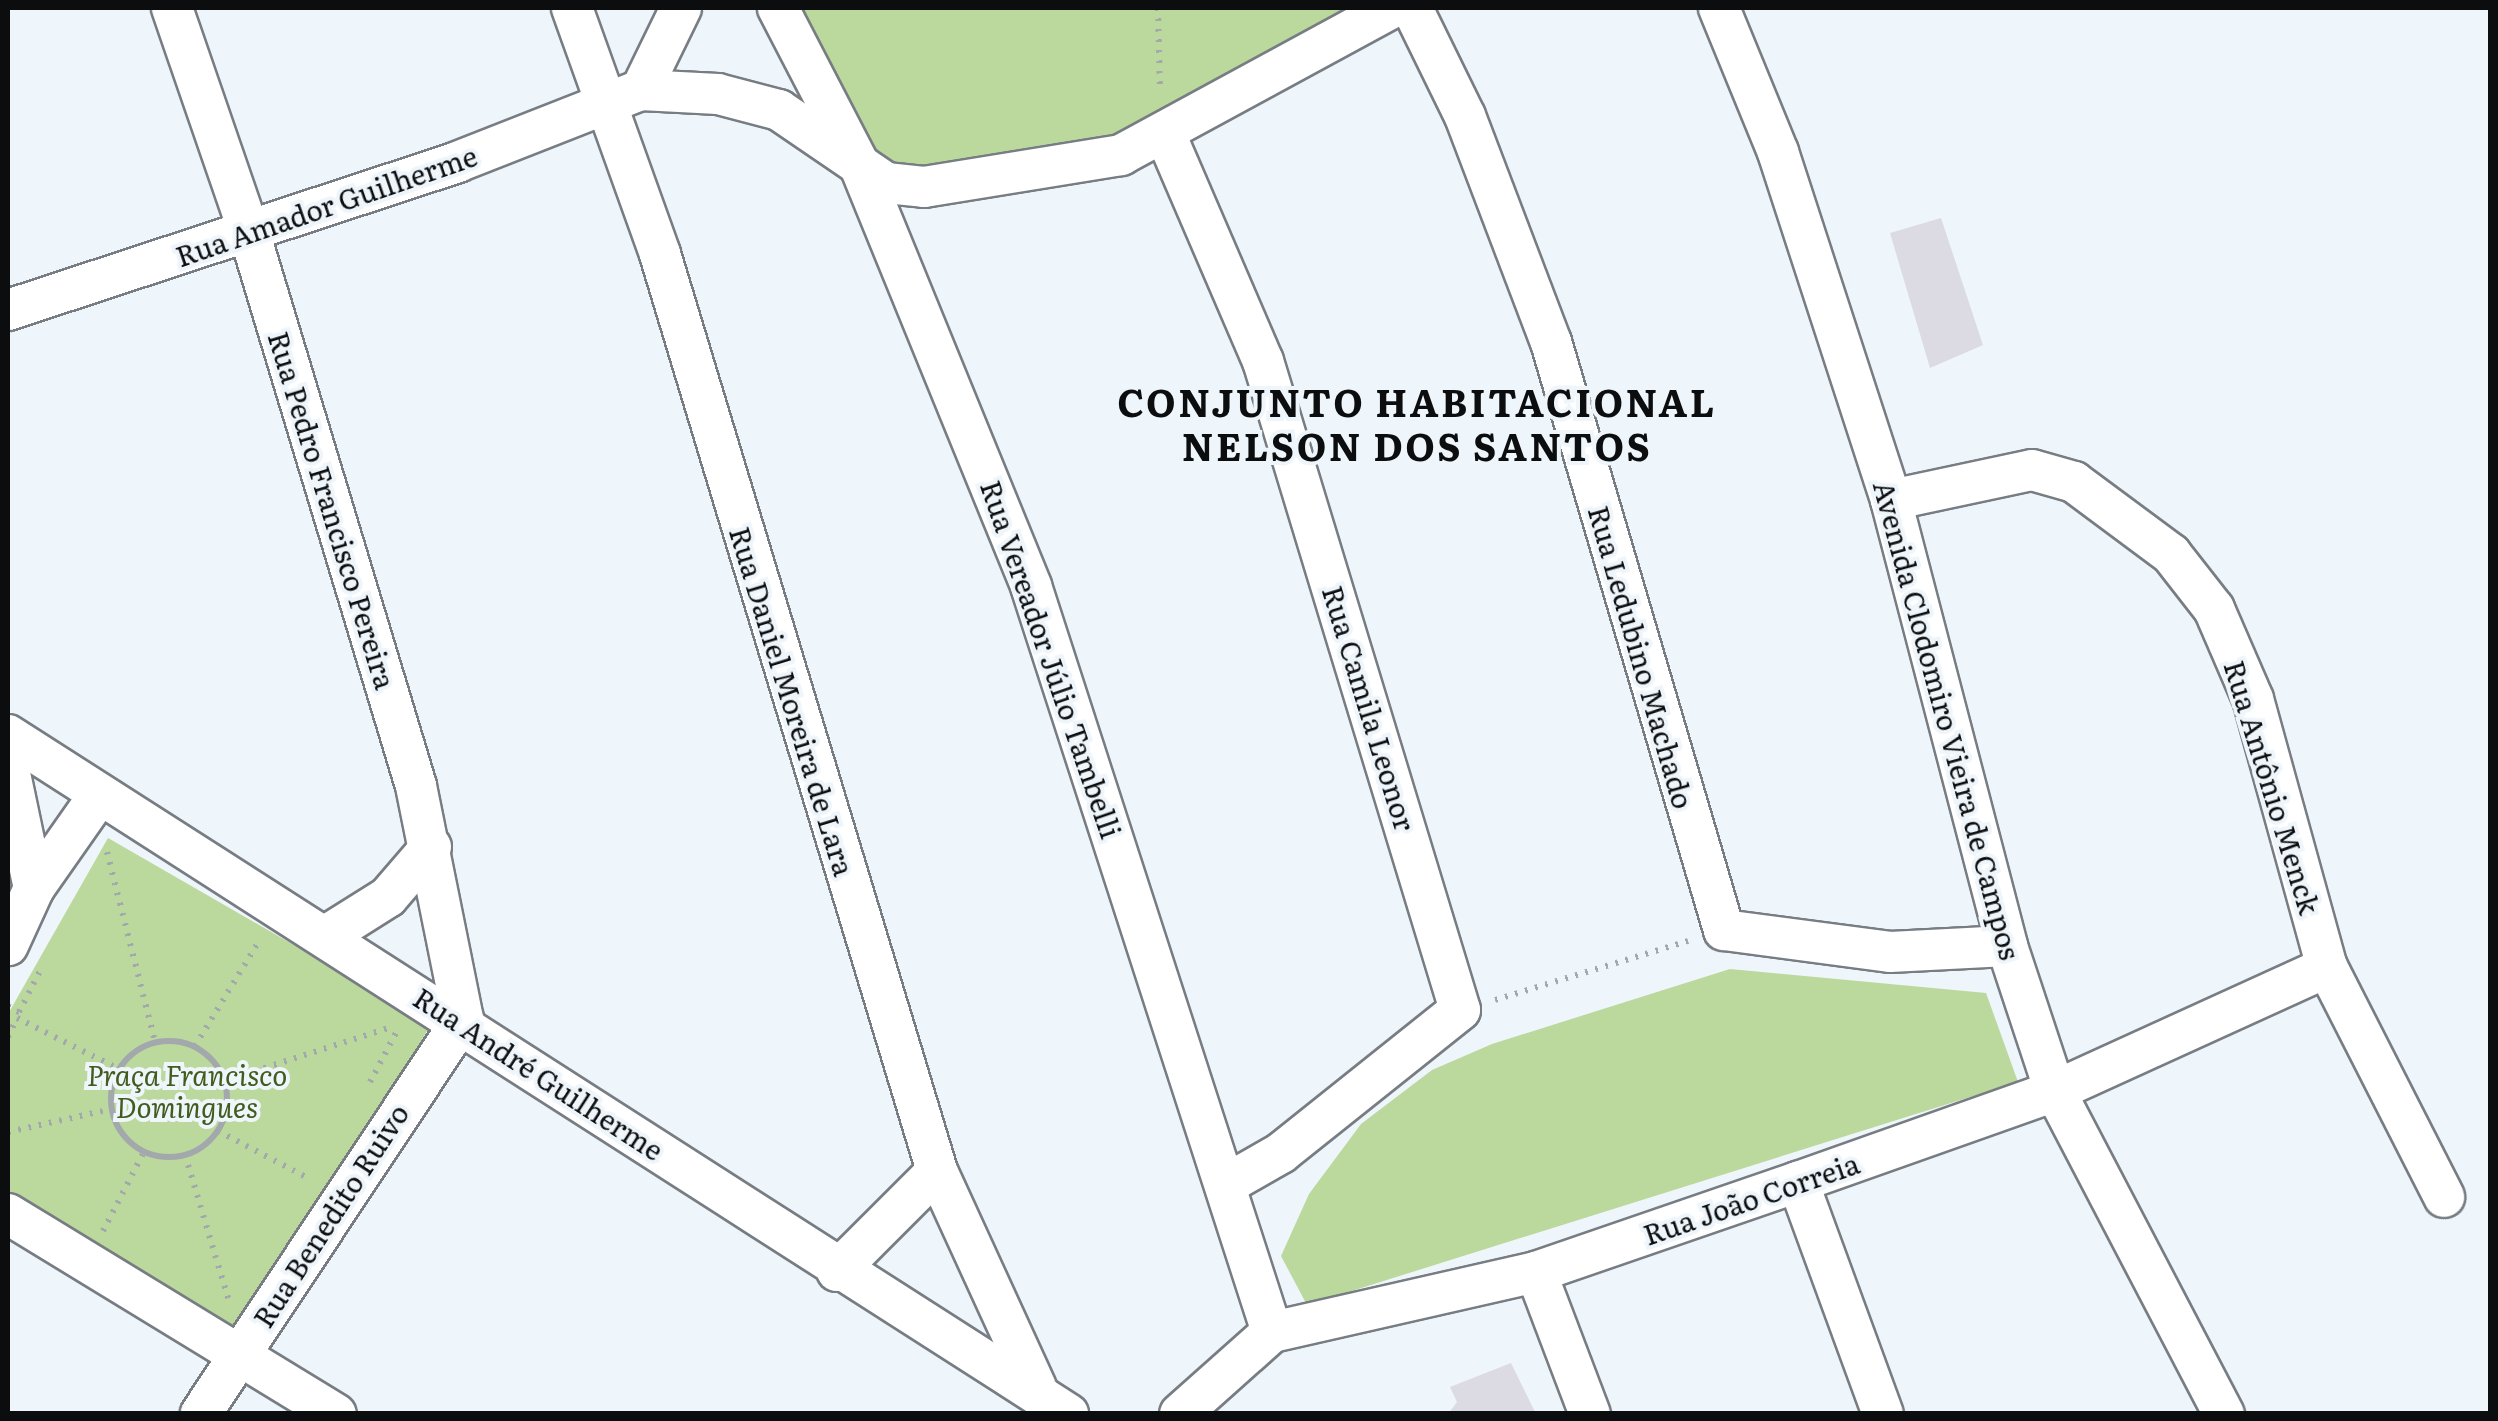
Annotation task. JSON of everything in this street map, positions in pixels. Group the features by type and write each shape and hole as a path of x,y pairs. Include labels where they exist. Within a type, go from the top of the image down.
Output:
{"street":[{"name":"Rua Pedro Francisco Pereira","path":"172,8 249,232 431,847 464,1020"},
{"name":"Rua Daniel Moreira de Lara","path":"572,8 602,104 660,254 937,1172 1036,1387"},
{"path":"641,90 681,8"},
{"name":"Rua Vereador Júlio Tambelli","path":"778,8 858,164 1031,586 1272,1332"},
{"name":"Rua Amador Guilherme","path":"8,310 249,232 641,90 718,94 779,110 886,183 924,187 1084,163 1392,8"},
{"name":"Rua Ledubino Machado","path":"1412,8 1545,326 1724,930"},
{"name":"Avenida Clodomiro Vieira de Campos","path":"1719,8 1778,152 1891,500 2007,946 2055,1091 2224,1414"},
{"name":"Rua Camila Leonor","path":"1163,125 1263,361 1460,1010"},
{"name":"Rua Antônio Menck","path":"1891,500 2032,470 2074,482 2172,554 2214,609 2252,699 2327,967 2444,1197"},
{"name":"Rua André Guilherme","path":"8,736 326,936 390,998 464,1020 837,1271 1036,1387 1068,1414"},
{"path":"8,764 34,888"},
{"path":"8,945 34,888 99,796"},
{"path":"326,936 388,897 431,847"},
{"path":"1724,930 1890,952 2007,946"},
{"name":"Rua João Correia","path":"1180,1414 1212,1399 1272,1332 1536,1272 1798,1182 2055,1091 2327,967"},
{"path":"1225,1185 1280,1154 1460,1010"},
{"name":"Rua Benedito Ruivo","path":"200,1414 232,1350 464,1020"},
{"path":"837,1271 937,1172"},
{"path":"1798,1182 1883,1414"},
{"path":"8,1214 336,1414"},
{"path":"1536,1272 1590,1414"}],"path":[{"path":"1158,8 1163,125"},
{"path":"106,846 156,1042"},
{"path":"1460,1010 1724,930"},
{"path":"194,1046 258,941 274,950"},
{"path":"364,1095 400,1024 390,998"},
{"path":"390,998 400,1024"},
{"path":"8,1037 18,1018 119,1069"},
{"path":"224,1080 400,1024"},
{"path":"156,1042 194,1046 224,1080 218,1130 186,1155 144,1152 112,1108 119,1069 156,1042"},
{"path":"8,1132 112,1108"},
{"path":"218,1130 317,1183"},
{"path":"84,1229 99,1238 144,1152"},
{"path":"186,1155 237,1326 232,1350"},
{"path":"308,1199 326,1165"}],"green space":[{"path":"788,8 1389,8 1161,143 889,178"},
{"name":"Praça Francisco Domingues","path":"108,838 431,1024 250,1341 8,1200 8,1014"},
{"path":"1730,969 1986,993 2018,1082 1307,1305 1281,1256 1309,1194 1361,1124 1432,1070 1492,1044"}],"building":[{"path":"1941,218 1983,345 1930,368 1890,233"},
{"path":"1511,1363 1536,1414 1448,1414 1457,1402 1450,1387"}],"district":[{"name":"CONJUNTO HABITACIONAL NELSON DOS SANTOS","path":"1417,423"}]}
